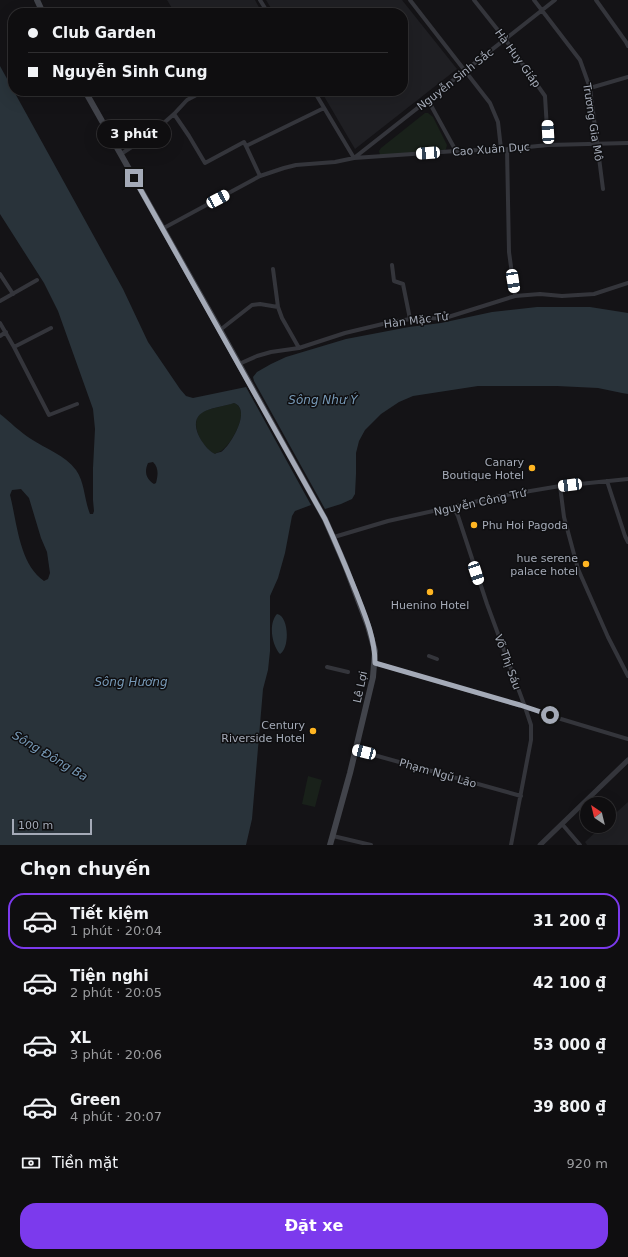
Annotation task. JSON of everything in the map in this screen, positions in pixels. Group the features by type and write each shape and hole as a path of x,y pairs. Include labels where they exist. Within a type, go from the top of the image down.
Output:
{"main road":[{"name":"Lê Lợi","path":"88,96 320,509 334,537 368,626 375,652 373,677 356,750 330,845"}],"street":[{"path":"410,0 466,70 490,103 498,122 501,149"},
{"name":"Hà Huy Giáp","path":"474,0 505,39 545,96 548,145"},
{"name":"Trương Gia Mô","path":"534,0 580,60 590,88 603,189"},
{"name":"Nguyễn Sinh Sắc","path":"354,158 555,0"},
{"path":"596,0 628,46"},
{"path":"590,88 628,77"},
{"path":"121,154 150,135 174,114 187,100 195,96"},
{"path":"317,96 354,158"},
{"path":"428,100 456,151"},
{"path":"246,146 324,108"},
{"path":"174,114 189,136 204,163 244,142 260,176"},
{"name":"Cao Xuân Dục","path":"162,229 260,176 296,165 335,162 354,158 456,151 508,149 548,145 628,143"},
{"path":"508,149 509,252 515,296"},
{"path":"392,265 394,281 403,284 410,319"},
{"path":"273,269 278,307 282,318 299,348"},
{"path":"0,274 13,294"},
{"path":"0,301 37,280"},
{"name":"Hàn Mặc Tử","path":"239,364 256,356 299,348 345,333 410,319 445,318 515,296 540,294 562,296 594,294 628,283"},
{"path":"220,330 252,305 260,304 278,307"},
{"path":"0,323 49,415 77,404"},
{"path":"14,347 51,328"},
{"path":"0,336 6,332"},
{"name":"Nguyễn Công Trứ","path":"334,537 388,521 454,508 501,496 560,486 628,479"},
{"path":"607,481 628,542"},
{"path":"560,486 564,517 578,569 608,637 628,676"},
{"name":"Võ Thị Sáu","path":"454,508 531,725 531,740 511,845"},
{"path":"428,656 437,659"},
{"path":"375,663 628,739"},
{"path":"327,667 348,672"},
{"name":"Phạm Ngũ Lão","path":"356,750 521,796"},
{"path":"540,845 628,760"},
{"path":"562,824 580,845"},
{"path":"333,836 371,845"}],"shaded area":[{"path":"167,0 255,0 259,8 172,8"},
{"path":"266,0 402,0 457,69 355,149 324,96 408,96 408,8 271,8"},
{"path":"425,113 428,113 433,117 447,145 445,150 380,155 379,151 381,148"},
{"path":"234,403 239,407 241,413 238,427 225,448 215,454 205,446 201,440 196,427 196,421 198,416 203,412"},
{"path":"308,776 322,780 315,807 302,804"},
{"path":"628,802 628,845 587,845 585,842 595,833 616,833 616,813"}],"water":[{"name":"Sông Hương","path":"0,66 8,81 8,96 17,96 123,289 148,342 180,389 186,396 193,398 246,387 311,505 295,511 292,516 285,553 278,578 270,596 270,651 268,670 263,689 252,819 246,845 0,845 0,414 27,436 61,456 72,465 81,480 90,514 93,514 94,511 93,468 95,429 93,409 58,311 44,283 0,214","holes":["234,403 239,407 241,412 238,427 230,442 221,452 215,454 212,453 199,437 196,425 197,419 200,414 212,409","153,462 158,474 156,483 154,484 146,475 148,463","21,489 29,498 41,538 47,552 50,573 48,579 44,581 36,574 29,564 20,542 10,495 12,490"]},
{"name":"Sông Như Ý","path":"537,307 590,307 628,313 628,394 598,388 557,386 478,386 413,396 399,402 381,414 365,430 359,441 356,453 355,494 352,499 325,509 254,381 253,377 257,372 286,357 346,339 409,327 441,323 492,312"},
{"path":"277,614 284,620 287,632 285,646 280,654 273,640 272,634 274,618"}],"place":[{"name":"Canary Boutique Hotel","path":"532,468"},
{"name":"Phu Hoi Pagoda","path":"474,525"},
{"name":"hue serene palace hotel","path":"586,564"},
{"name":"Huenino Hotel","path":"430,592"},
{"name":"Century Riverside Hotel","path":"313,731"}],"route":[{"path":"134,178 334,537 373,640 375,663 550,715"}],"water label":[{"name":"Sông Đông Ba","path":"50,756"}]}
